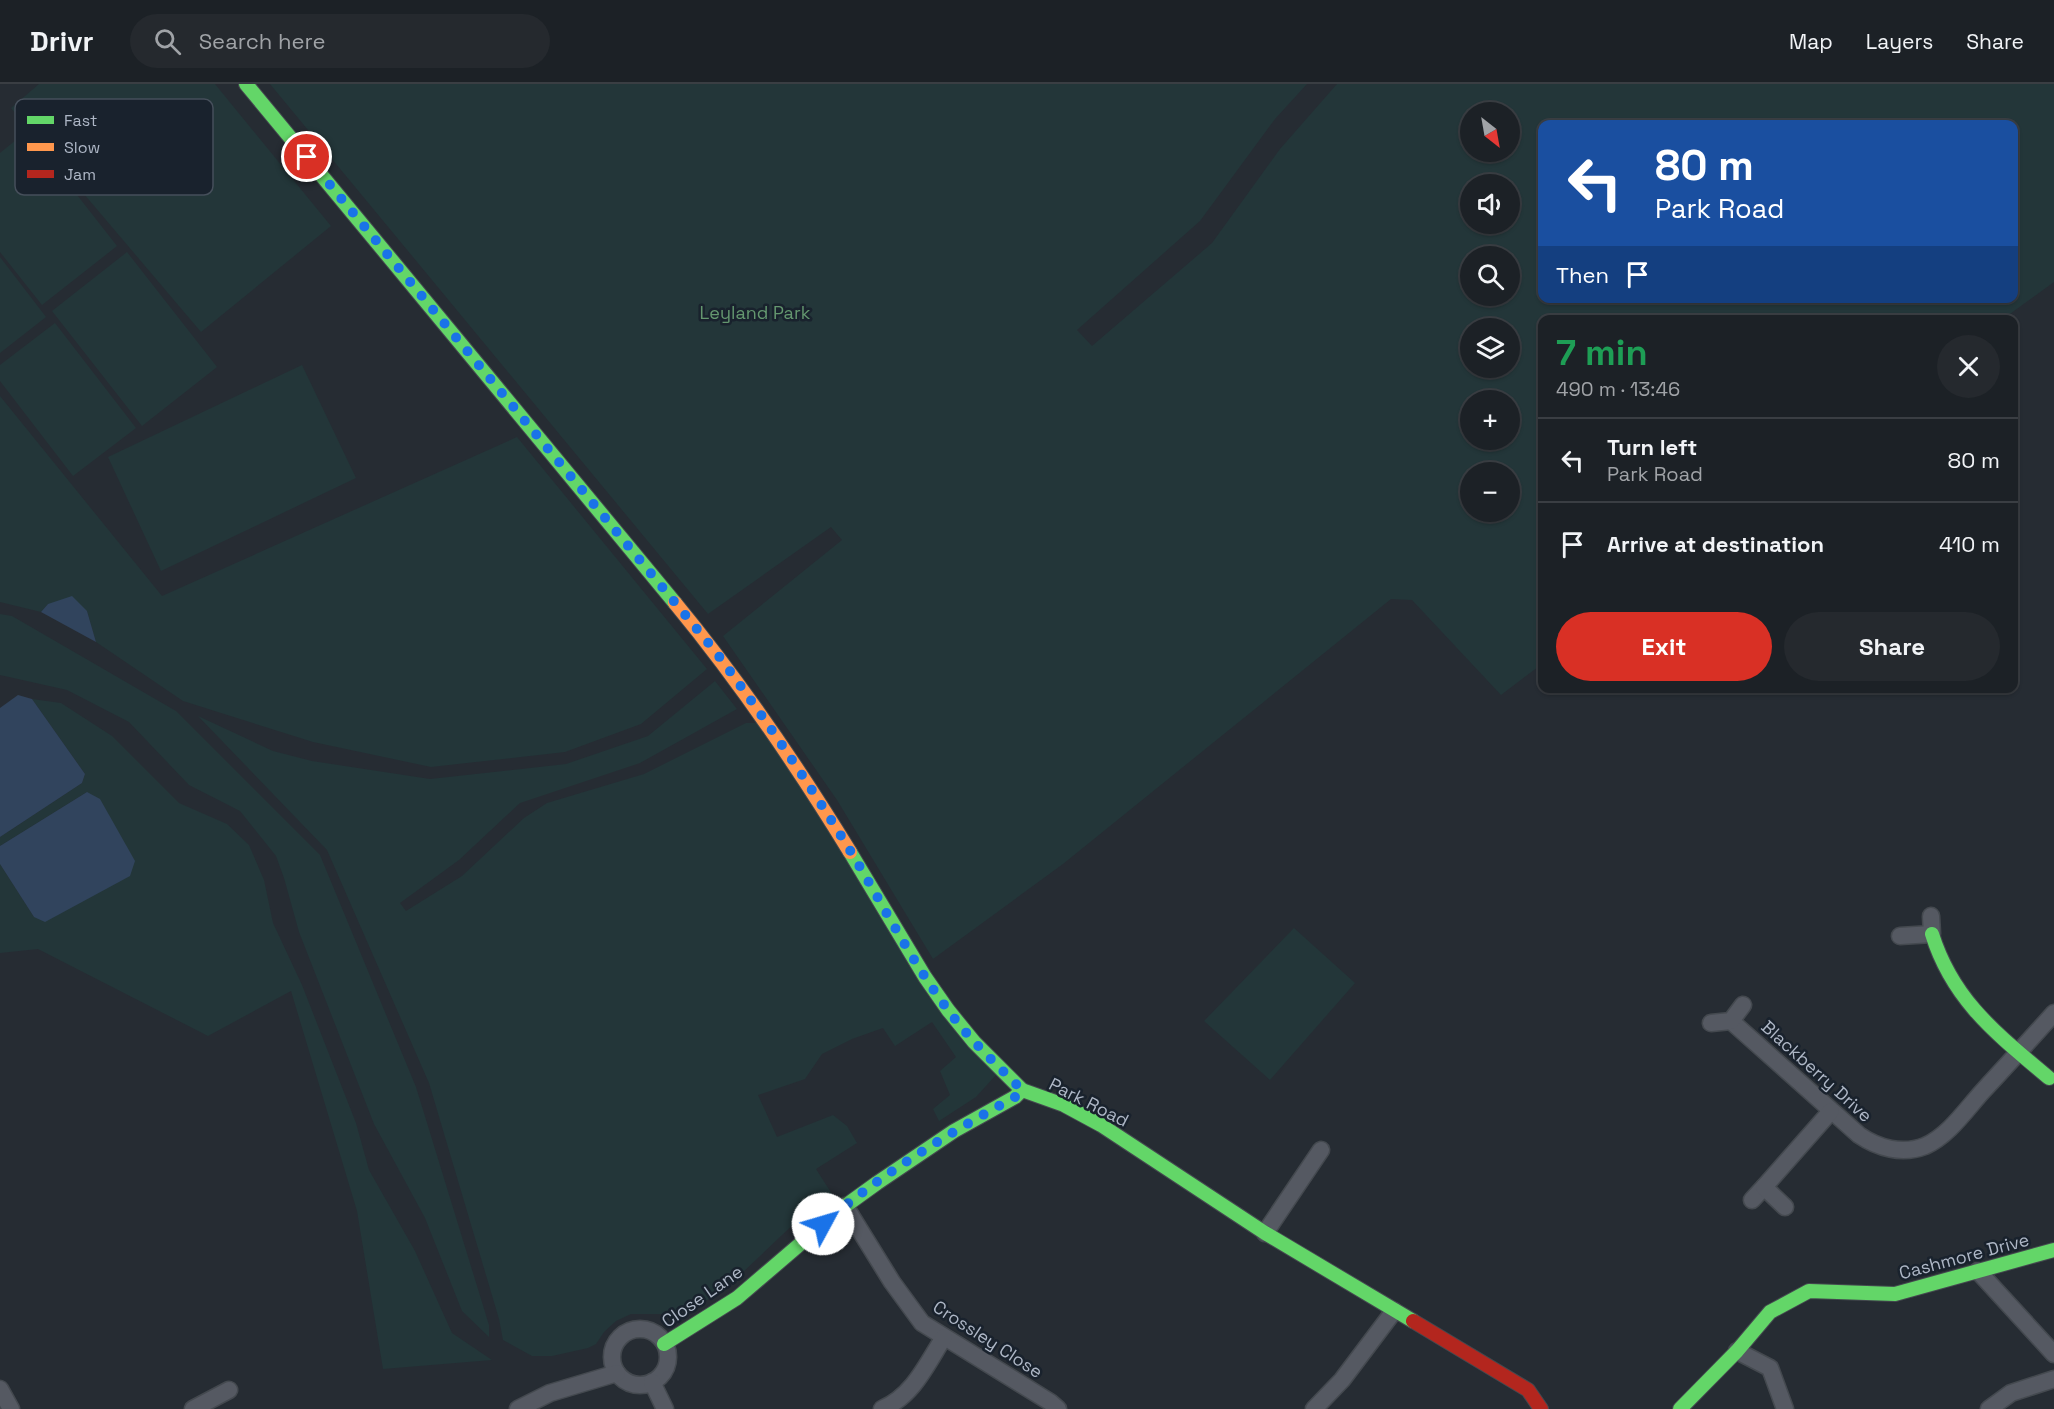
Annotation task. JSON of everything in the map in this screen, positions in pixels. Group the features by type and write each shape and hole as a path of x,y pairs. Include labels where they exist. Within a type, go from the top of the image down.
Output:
{"street":[{"name":"Park Road","path":"246,84 715,651 803,775 925,977 974,1042 1022,1090 1064,1105 1101,1125 1265,1233 1528,1390 1541,1409"},
{"path":"1931,916 1932,934 1942,967 1960,994 2049,1078"},
{"path":"1900,936 1932,934"},
{"path":"1711,1023 1731,1021 1743,1005"},
{"name":"Blackberry Drive","path":"1731,1021 1859,1135 1879,1146 1894,1150 1910,1150 1923,1147 1946,1132 2054,1013"},
{"name":"Close Lane","path":"664,1344 737,1298 845,1206 954,1131 1015,1097 1022,1090"},
{"path":"1785,1207 1758,1193 1831,1111"},
{"path":"1265,1233 1321,1149"},
{"name":"Crossley Close","path":"845,1206 892,1282 922,1323 1058,1409"},
{"name":"Cashmore Drive","path":"1680,1409 1737,1351 1770,1312 1809,1291 1894,1294 2054,1250"},
{"path":"1978,1271 2054,1354"},
{"path":"1314,1409 1342,1380 1394,1311"},
{"path":"642,1329 659,1337 667,1352 665,1370 652,1382 644,1385 629,1383 617,1373 612,1357 613,1348 625,1334 642,1329"},
{"path":"882,1409 902,1398 945,1337"},
{"path":"1737,1351 1770,1368 1785,1409"},
{"path":"518,1409 550,1392 617,1373"},
{"path":"1989,1409 2011,1393 2054,1379"},
{"path":"652,1382 665,1409"},
{"path":"0,1389 11,1409"},
{"path":"193,1409 229,1390"}],"green space":[{"path":"39,84 215,84 331,226 201,332 85,195 213,195 213,99 22,99"},
{"name":"Leyland Park","path":"270,84 1307,84 1275,119 1200,221 1077,330 1092,346 1212,243 1280,149 1337,84 2054,84 2054,282 2009,315 1538,315 1538,667 1501,695 1412,600 1391,599 1063,864 933,959 837,800 723,636 842,540 831,527 708,614"},
{"path":"15,141 15,195 77,195 117,246 42,305 0,252 0,153"},
{"path":"127,252 217,367 142,426 52,311"},
{"path":"0,257 46,317 0,353"},
{"path":"55,323 136,428 73,476 0,381 0,365"},
{"path":"302,365 356,478 161,571 108,457"},
{"path":"0,396 162,596 517,437 707,669 641,724 565,752 431,767 313,742 183,701 96,642 87,611 48,604 41,612 0,602"},
{"path":"0,614 12,616 176,711 320,855 416,1087 489,1325 489,1337 462,1311 425,1218 374,1124 299,932 276,856 240,811 189,785 129,722 67,690 0,675"},
{"path":"715,681 737,709 640,763 520,803 459,860 400,903 406,911 462,876 524,818 547,803 644,774 746,723 759,723 996,1075 976,1097 939,1121 933,1109 950,1095 940,1071 956,1057 932,1022 895,1046 883,1028 852,1039 822,1054 805,1079 758,1095 777,1137 833,1115 847,1126 857,1143 816,1169 832,1194 801,1217 741,1274 709,1299 672,1314 631,1314 616,1321 604,1332 596,1344 588,1348 552,1356 532,1356 503,1340 499,1319 429,1083 327,850 198,716 273,751 312,761 430,779 566,764 648,736"},
{"path":"32,699 61,703 112,736 179,803 227,824 249,845 264,880 273,923 302,985 356,1123 369,1170 415,1251 452,1333 492,1360 383,1369 357,1211 291,991 208,1036 38,949 0,953 0,864 34,917 87,792 0,846 0,837 82,783 85,774"},
{"path":"1294,928 1355,983 1270,1080 1204,1021"}],"water":[{"path":"72,596 87,611 96,642 41,612 48,604"},
{"path":"18,695 32,699 85,774 82,783 0,837 0,708"},
{"path":"87,792 100,799 135,861 130,876 45,922 34,917 0,864 0,846"}],"traffic: fast":[{"path":"246,84 675,603"},
{"path":"850,852 925,977 948,1010 974,1042 1022,1090 1064,1105 1101,1125 1265,1233 1413,1321"},
{"path":"1932,934 1952,979 1979,1015 2049,1078"},
{"path":"664,1344 737,1298 841,1209 877,1183 954,1131 1015,1097 1022,1090"},
{"path":"1680,1409 1737,1351 1770,1312 1809,1291 1895,1294 2054,1250"}],"traffic: slow":[{"path":"675,603 723,663 767,724 850,852"}],"traffic: jam":[{"path":"1413,1321 1528,1390 1541,1409"}],"route":[{"path":"307,157 715,651 803,775 925,977 948,1010 974,1042 1022,1090 1015,1097 954,1131 877,1183 823,1224"}]}
